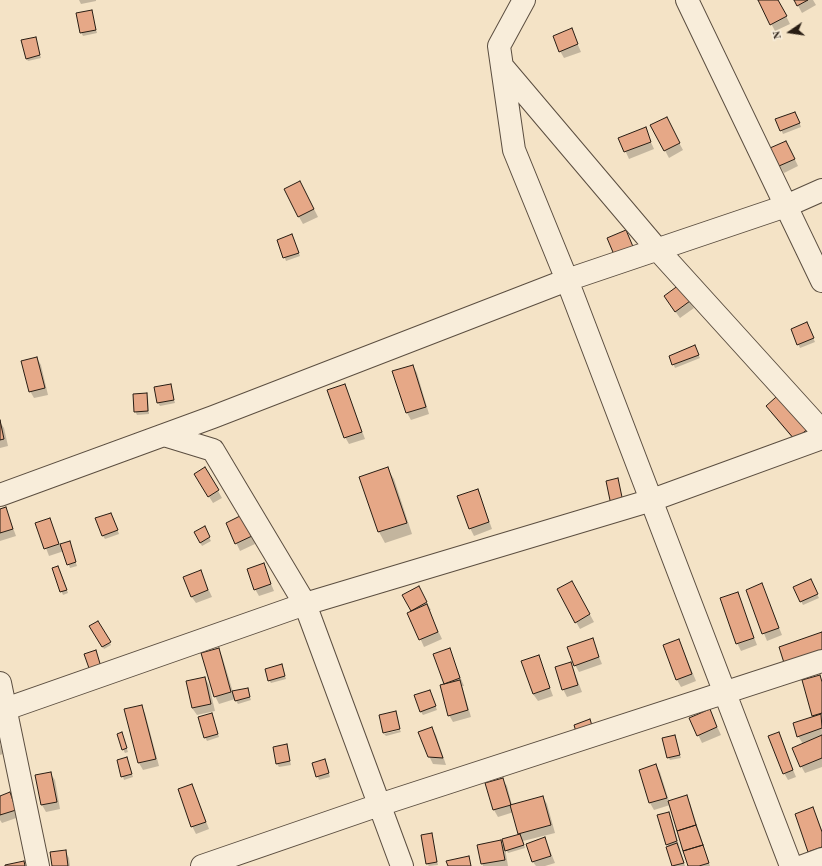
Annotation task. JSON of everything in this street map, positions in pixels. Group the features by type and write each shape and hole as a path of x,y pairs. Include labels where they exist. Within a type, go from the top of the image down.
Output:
{"street":[{"path":"524,0 499,46 514,150 567,280 791,866"},
{"path":"687,0 822,281"},
{"path":"502,66 657,249 822,431"},
{"path":"0,495 164,435 567,280 786,206 822,190"},
{"path":"164,435 213,450 305,604 402,866"},
{"path":"3,710 305,604 652,500 822,438"},
{"path":"202,866 379,805 822,661"},
{"path":"0,684 3,710 38,866"},
{"path":"803,866 822,859"}],"building":[{"path":"758,0 778,0 787,16 770,25"},
{"path":"794,0 808,0 797,6"},
{"path":"92,10 96,30 80,33 76,13"},
{"path":"572,28 578,44 559,52 553,36"},
{"path":"36,37 40,55 26,59 21,40"},
{"path":"795,112 800,123 780,131 775,119"},
{"path":"667,117 680,143 664,151 650,125"},
{"path":"646,127 651,142 624,152 618,138"},
{"path":"786,141 795,159 779,166 770,148"},
{"path":"300,181 314,209 298,217 284,189"},
{"path":"626,230 634,249 615,257 607,238"},
{"path":"292,234 299,253 283,258 277,240"},
{"path":"679,285 690,301 675,312 664,296"},
{"path":"807,322 814,338 797,345 791,329"},
{"path":"695,345 699,355 672,365 669,356"},
{"path":"37,357 45,388 29,392 21,361"},
{"path":"413,365 426,407 406,413 392,371"},
{"path":"171,384 174,400 157,403 154,387"},
{"path":"345,384 362,432 344,438 327,390"},
{"path":"784,390 813,424 795,440 766,406"},
{"path":"147,393 148,411 134,412 133,394"},
{"path":"0,420 4,439 0,440"},
{"path":"205,467 219,490 208,497 194,474"},
{"path":"388,467 407,523 378,532 359,477"},
{"path":"618,478 623,502 611,505 606,481"},
{"path":"478,489 489,522 469,529 457,496"},
{"path":"6,507 13,529 0,533 0,509"},
{"path":"111,513 118,530 102,536 95,518"},
{"path":"242,515 252,536 235,544 226,523"},
{"path":"50,518 59,544 44,549 35,523"},
{"path":"205,526 210,537 200,543 194,532"},
{"path":"70,541 76,562 67,565 60,544"},
{"path":"264,563 271,584 254,590 247,569"},
{"path":"58,566 67,590 60,592 52,568"},
{"path":"201,570 208,590 191,597 183,577"},
{"path":"811,579 818,594 800,602 793,587"},
{"path":"572,581 590,614 575,623 557,589"},
{"path":"762,583 779,628 762,634 746,590"},
{"path":"419,586 427,602 411,611 402,595"},
{"path":"738,592 754,638 736,644 720,598"},
{"path":"427,604 438,632 419,640 407,613"},
{"path":"98,621 111,642 102,647 89,626"},
{"path":"822,632 822,653 785,666 779,647"},
{"path":"593,638 599,657 574,666 567,647"},
{"path":"679,639 692,674 676,680 663,645"},
{"path":"219,648 231,692 214,697 201,653"},
{"path":"450,648 460,678 444,684 433,654"},
{"path":"96,650 101,667 90,671 84,654"},
{"path":"539,655 550,688 533,694 521,661"},
{"path":"571,662 578,685 562,690 555,667"},
{"path":"282,664 285,676 268,681 265,669"},
{"path":"820,675 822,682 822,713 812,716 802,680"},
{"path":"205,677 211,704 192,708 186,681"},
{"path":"460,680 468,710 448,716 440,685"},
{"path":"248,688 250,697 235,701 232,691"},
{"path":"430,690 436,706 420,712 414,695"},
{"path":"142,705 156,759 138,763 124,709"},
{"path":"710,709 717,727 697,736 689,718"},
{"path":"396,711 400,729 383,733 379,715"},
{"path":"212,713 218,734 204,738 198,717"},
{"path":"821,714 822,728 797,737 793,723"},
{"path":"590,719 593,729 577,735 574,725"},
{"path":"432,727 443,758 428,757 418,732"},
{"path":"122,732 127,748 122,750 117,734"},
{"path":"779,732 793,770 783,774 768,736"},
{"path":"675,735 680,755 667,758 662,738"},
{"path":"822,735 822,758 800,767 792,748"},
{"path":"287,744 290,761 276,764 273,747"},
{"path":"127,757 132,774 121,777 117,760"},
{"path":"325,759 329,773 316,777 312,763"},
{"path":"656,764 667,798 649,803 639,770"},
{"path":"51,772 57,802 41,805 35,775"},
{"path":"503,778 511,805 493,810 485,783"},
{"path":"192,784 206,822 191,827 178,789"},
{"path":"10,792 16,810 0,815 0,796"},
{"path":"687,795 696,825 677,831 668,801"},
{"path":"543,796 551,825 518,834 510,805"},
{"path":"813,807 822,832 822,847 808,852 795,814"},
{"path":"669,812 677,841 666,845 657,815"},
{"path":"696,825 703,845 683,851 677,831"},
{"path":"432,833 437,862 426,864 421,835"},
{"path":"520,834 524,845 505,851 502,839"},
{"path":"545,837 551,856 532,862 526,844"},
{"path":"501,840 505,860 481,864 477,845"},
{"path":"677,843 684,863 672,866 666,847"},
{"path":"703,845 709,863 699,866 688,866 683,851"},
{"path":"66,850 68,866 52,866 50,852"},
{"path":"469,856 471,866 448,866 446,861"},
{"path":"24,861 25,866 5,866 5,865"}]}
